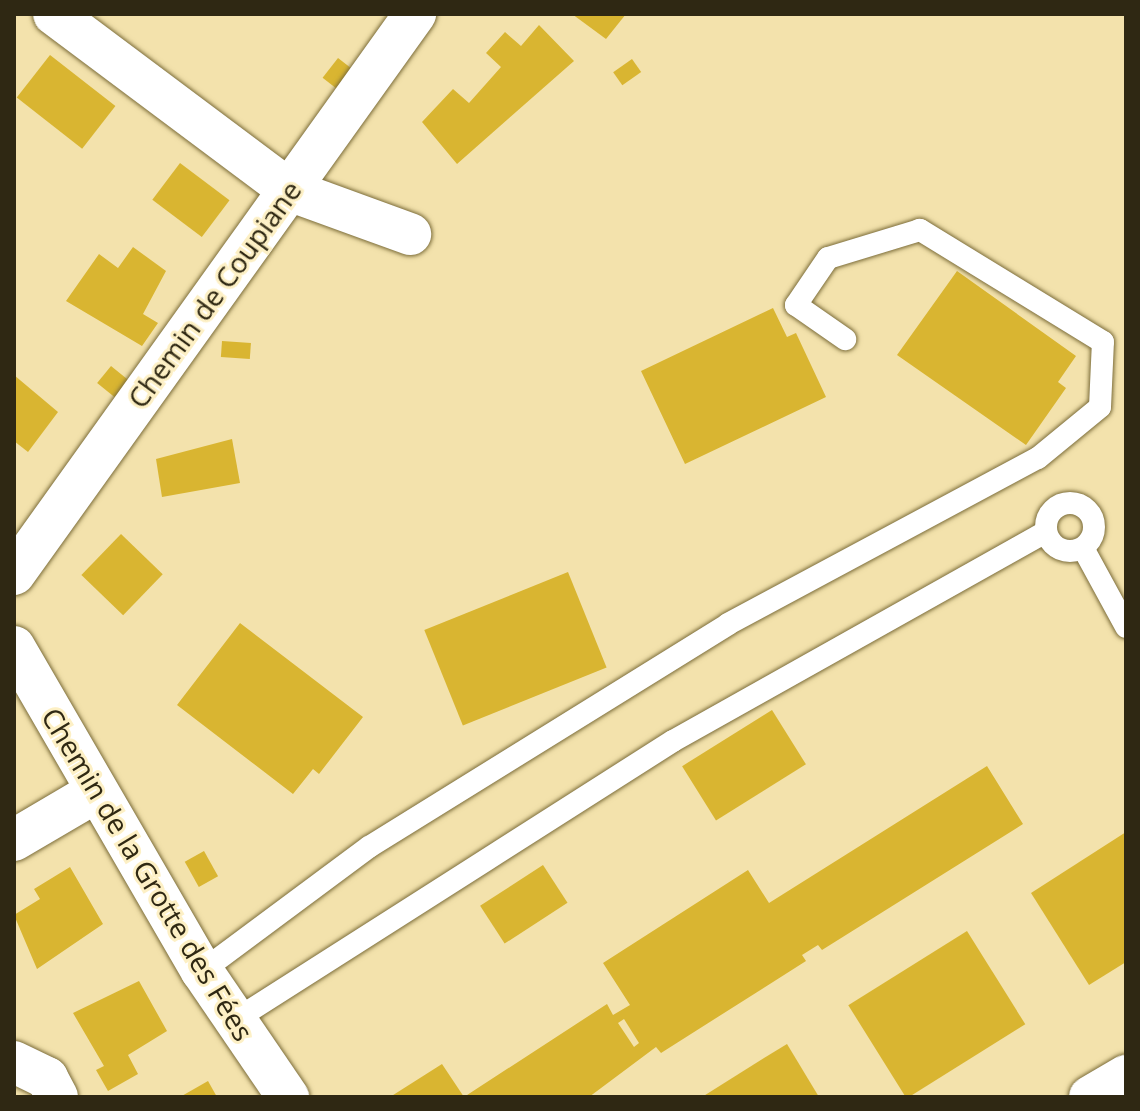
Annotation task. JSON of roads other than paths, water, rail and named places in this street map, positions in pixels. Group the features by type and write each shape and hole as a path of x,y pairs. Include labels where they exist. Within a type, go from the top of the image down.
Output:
{"street":[{"path":"54,14 289,190 410,234"},
{"name":"Chemin de Coupiane","path":"14,574 415,14"},
{"name":"Chemin de la Grotte des Fées","path":"14,647 94,793 202,971 288,1097"},
{"path":"14,840 94,793"},
{"path":"14,1062 47,1078 57,1097"}],"lane":[{"path":"202,971 369,847 728,624 1038,458 1100,407 1103,342 920,230 828,258 796,305 845,339"},
{"path":"235,1020 673,741 1046,532 1054,509 1077,503 1094,520 1083,548"},
{"path":"1046,532 1060,549 1083,548"},
{"path":"1083,548 1126,627"}]}
